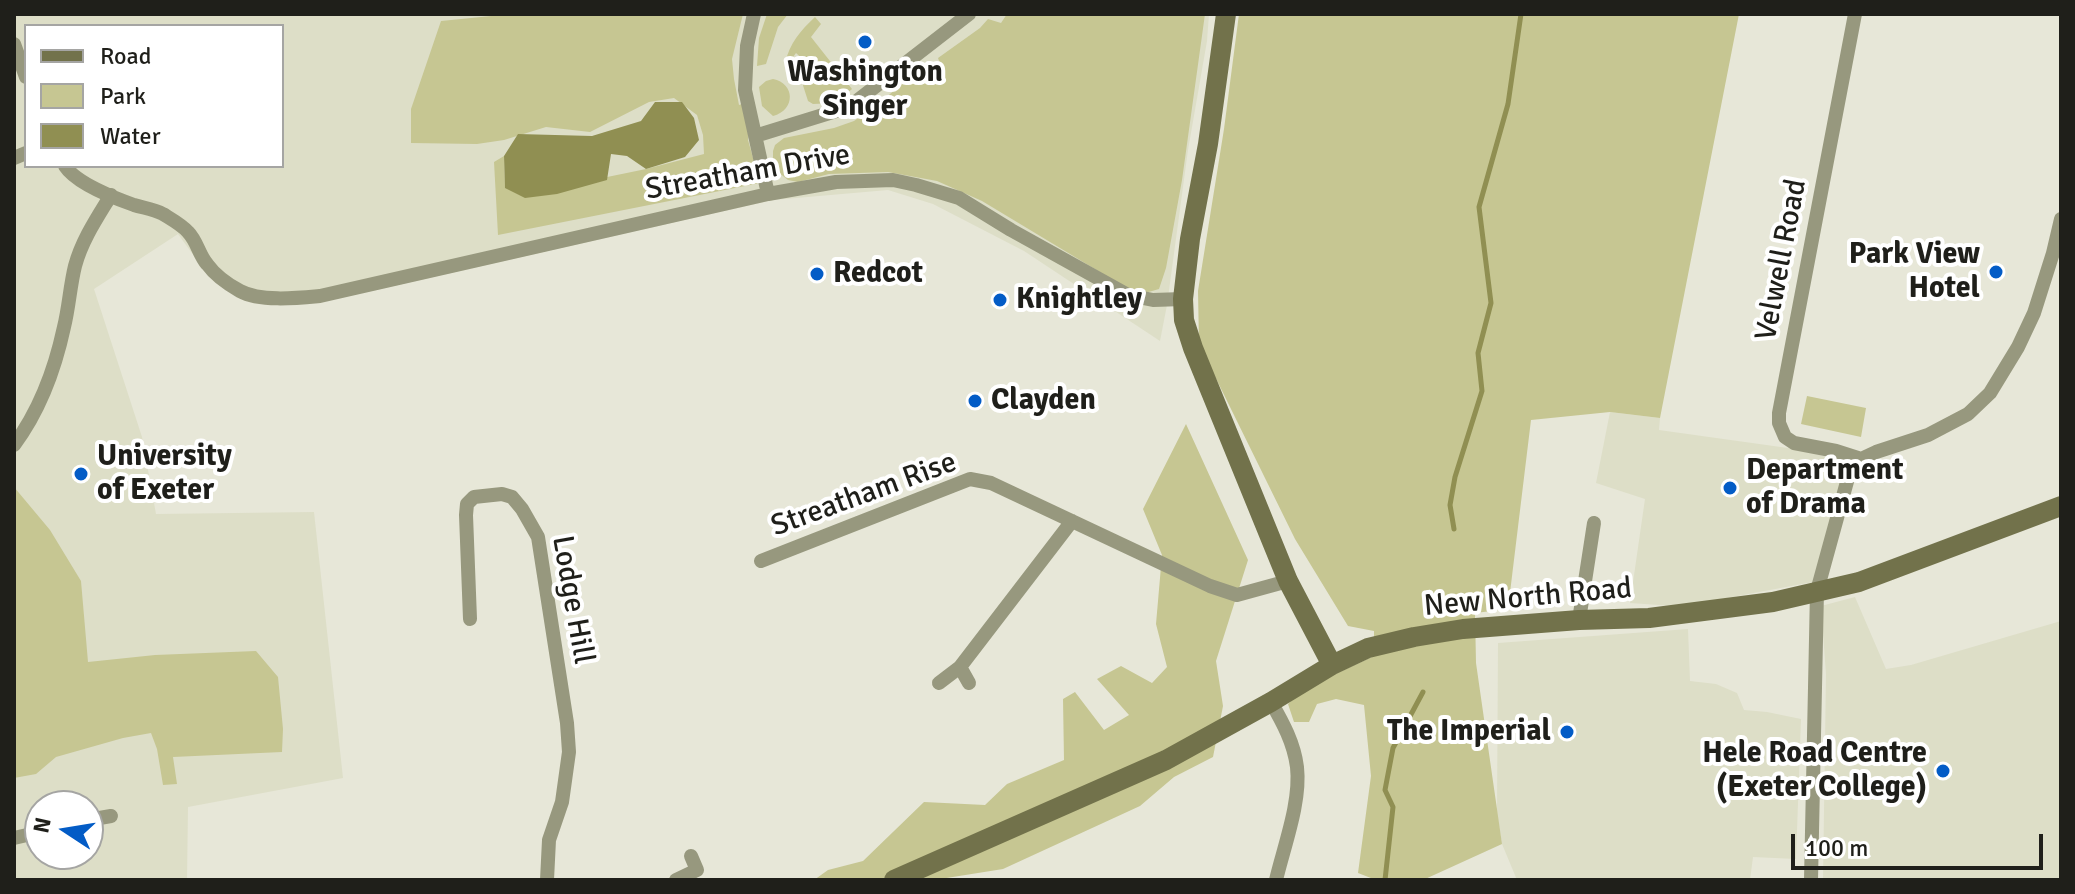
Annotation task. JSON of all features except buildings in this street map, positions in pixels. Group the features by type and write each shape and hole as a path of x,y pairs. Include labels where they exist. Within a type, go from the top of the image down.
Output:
{"main road":[{"path":"1226,14 1208,144 1190,239 1183,299 1188,334 1288,581 1332,665"},
{"name":"New North Road","path":"906,877 1166,760 1332,665 1368,648 1463,629 1649,618 1773,602 1859,582 2061,506"}],"street":[{"path":"754,14 747,46 745,90 768,194"},
{"path":"755,136 849,107 969,14"},
{"name":"Velwell Road","path":"1855,14 1779,423 1785,437 1794,443 1861,459"},
{"path":"14,44 24,72"},
{"name":"Streatham Drive","path":"66,168 86,185 134,205 155,210 189,233 207,264 242,292 291,298 320,296 768,194 836,182 893,180 959,198 1128,295 1153,300 1183,299"},
{"path":"14,445 37,409 48,382 59,352 75,266 84,241 111,195"},
{"path":"1811,880 1817,591 1848,478 1861,459 1928,435 1968,414 1990,393 2034,313 2061,219"},
{"name":"Streatham Rise","path":"761,561 970,479 991,483 1210,586 1237,595 1288,581"},
{"name":"Lodge Hill","path":"470,619 467,504 474,497 502,494 512,497 538,537 567,723 569,752 562,802 549,840 547,880"},
{"path":"939,683 960,667 1072,521"},
{"path":"1579,620 1594,523"},
{"path":"960,667 969,683"},
{"path":"1271,702 1288,733 1297,768 1295,805 1276,880"},
{"path":"104,817 111,816"},
{"path":"676,880 696,868"}],"shaded area":[{"name":"University of Exeter","path":"14,14 1209,14 1160,341 1024,251 933,204 888,190 773,200 372,291 312,301 279,303 202,267 178,234 94,289 142,437 156,514 314,512 343,778 188,807 187,880 14,880"},
{"path":"1610,412 1660,418 1659,430 1795,449 1848,462 1813,582 1673,606 1630,603 1645,499 1596,483"},
{"name":"Hele Road Centre (Exeter College)","path":"1855,597 1886,669 1911,665 2061,621 2061,880 1823,880 1826,674 1821,606"},
{"path":"1688,629 1690,681 1716,684 1737,693 1744,710 1801,719 1796,859 1753,857 1750,880 1517,880 1502,844 1497,813 1498,643"}],"green space":[{"path":"492,14 743,14 732,59 734,79 739,105 748,102 748,140 760,183 498,235 494,162 504,156 505,187 520,195 704,154 697,115 674,98 649,102 590,132 546,127 504,140 477,144 411,143 411,109 441,21"},
{"path":"767,14 788,14 778,27 766,64 757,66 759,38"},
{"path":"1007,14 1205,14 1182,180 1166,268 1159,289 1138,295 982,201 937,181 888,172 829,174 798,182 788,180 778,172 773,162 773,151 784,138 854,121 919,70 933,76 942,69 938,58 988,19 1001,23"},
{"path":"1239,14 1739,14 1660,418 1610,412 1531,420 1508,609 1475,613 1476,663 1502,844 1423,880 1376,880 1358,873 1371,776 1364,705 1336,699 1317,704 1309,722 1294,722 1288,704 1305,688 1374,656 1374,631 1348,626 1295,539 1199,344 1198,291"},
{"path":"815,17 821,24 811,37 852,89 835,103 813,104 808,101 800,76 808,64 796,53 787,65 785,63 796,38"},
{"path":"773,79 786,86 790,97 786,108 773,116 762,106 759,87"},
{"path":"1807,396 1866,408 1861,437 1801,424"},
{"path":"1186,424 1248,560 1216,661 1223,706 1213,757 1174,777 1140,806 1003,869 934,880 814,880 828,870 863,861 924,802 985,805 1007,784 1064,760 1063,699 1075,692 1104,730 1129,715 1097,679 1121,666 1152,683 1167,667 1156,624 1162,555 1143,509"},
{"path":"14,487 50,530 81,581 88,662 155,655 256,651 278,677 282,752 173,757 177,784 163,785 151,733 56,757 36,774 14,778"}],"water":[{"path":"655,102 682,102 694,118 699,140 685,157 646,169 627,156 611,154 607,180 557,194 525,198 505,188 504,156 518,134 592,136 641,121"}],"waterway":[{"path":"1454,529 1450,505 1455,477 1482,391 1478,353 1491,303 1479,207 1508,104 1521,14"},
{"path":"1385,880 1393,807 1385,790 1393,748 1423,692"}],"place":[{"name":"Washington Singer","path":"865,42"},
{"name":"Park View Hotel","path":"1996,272"},
{"name":"Redcot","path":"817,274"},
{"name":"Knightley","path":"1000,300"},
{"name":"Clayden","path":"975,401"},
{"name":"University of Exeter","path":"81,474"},
{"name":"Department of Drama","path":"1730,488"},
{"name":"The Imperial","path":"1567,732"},
{"name":"Hele Road Centre (Exeter College)","path":"1943,771"}]}
